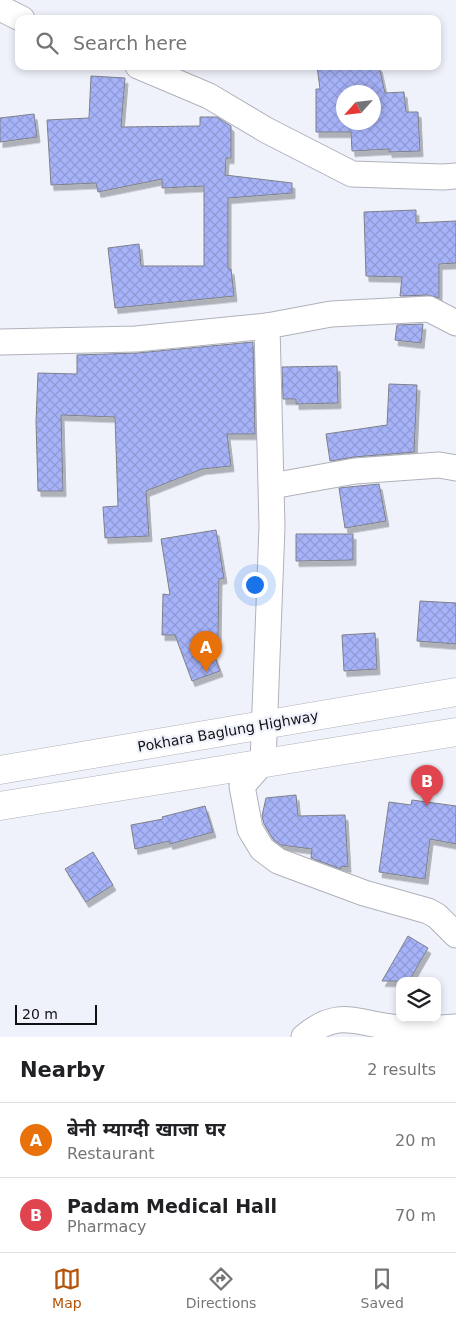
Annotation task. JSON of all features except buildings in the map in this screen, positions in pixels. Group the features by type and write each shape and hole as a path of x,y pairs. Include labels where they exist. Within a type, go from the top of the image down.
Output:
{"highway":[{"name":"Pokhara Baglung Highway","path":"0,770 456,692"},
{"path":"0,806 456,732"}],"street":[{"path":"0,8 15,16"},
{"path":"147,70 209,96 266,130 352,174 456,176"},
{"path":"0,342 136,339 267,326 331,314 429,309 456,324"},
{"path":"267,326 272,527 262,762 242,786 250,829 262,849 278,861 364,893 428,911 437,916 456,935"},
{"path":"272,486 355,470 439,465 456,468"},
{"path":"304,1037 333,1020 358,1020 391,1027 456,1027"}],"place":[{"name":"बेनी म्याग्दी खाजा घर","path":"206,672"},
{"name":"Padam Medical Hall","path":"427,806"}]}
